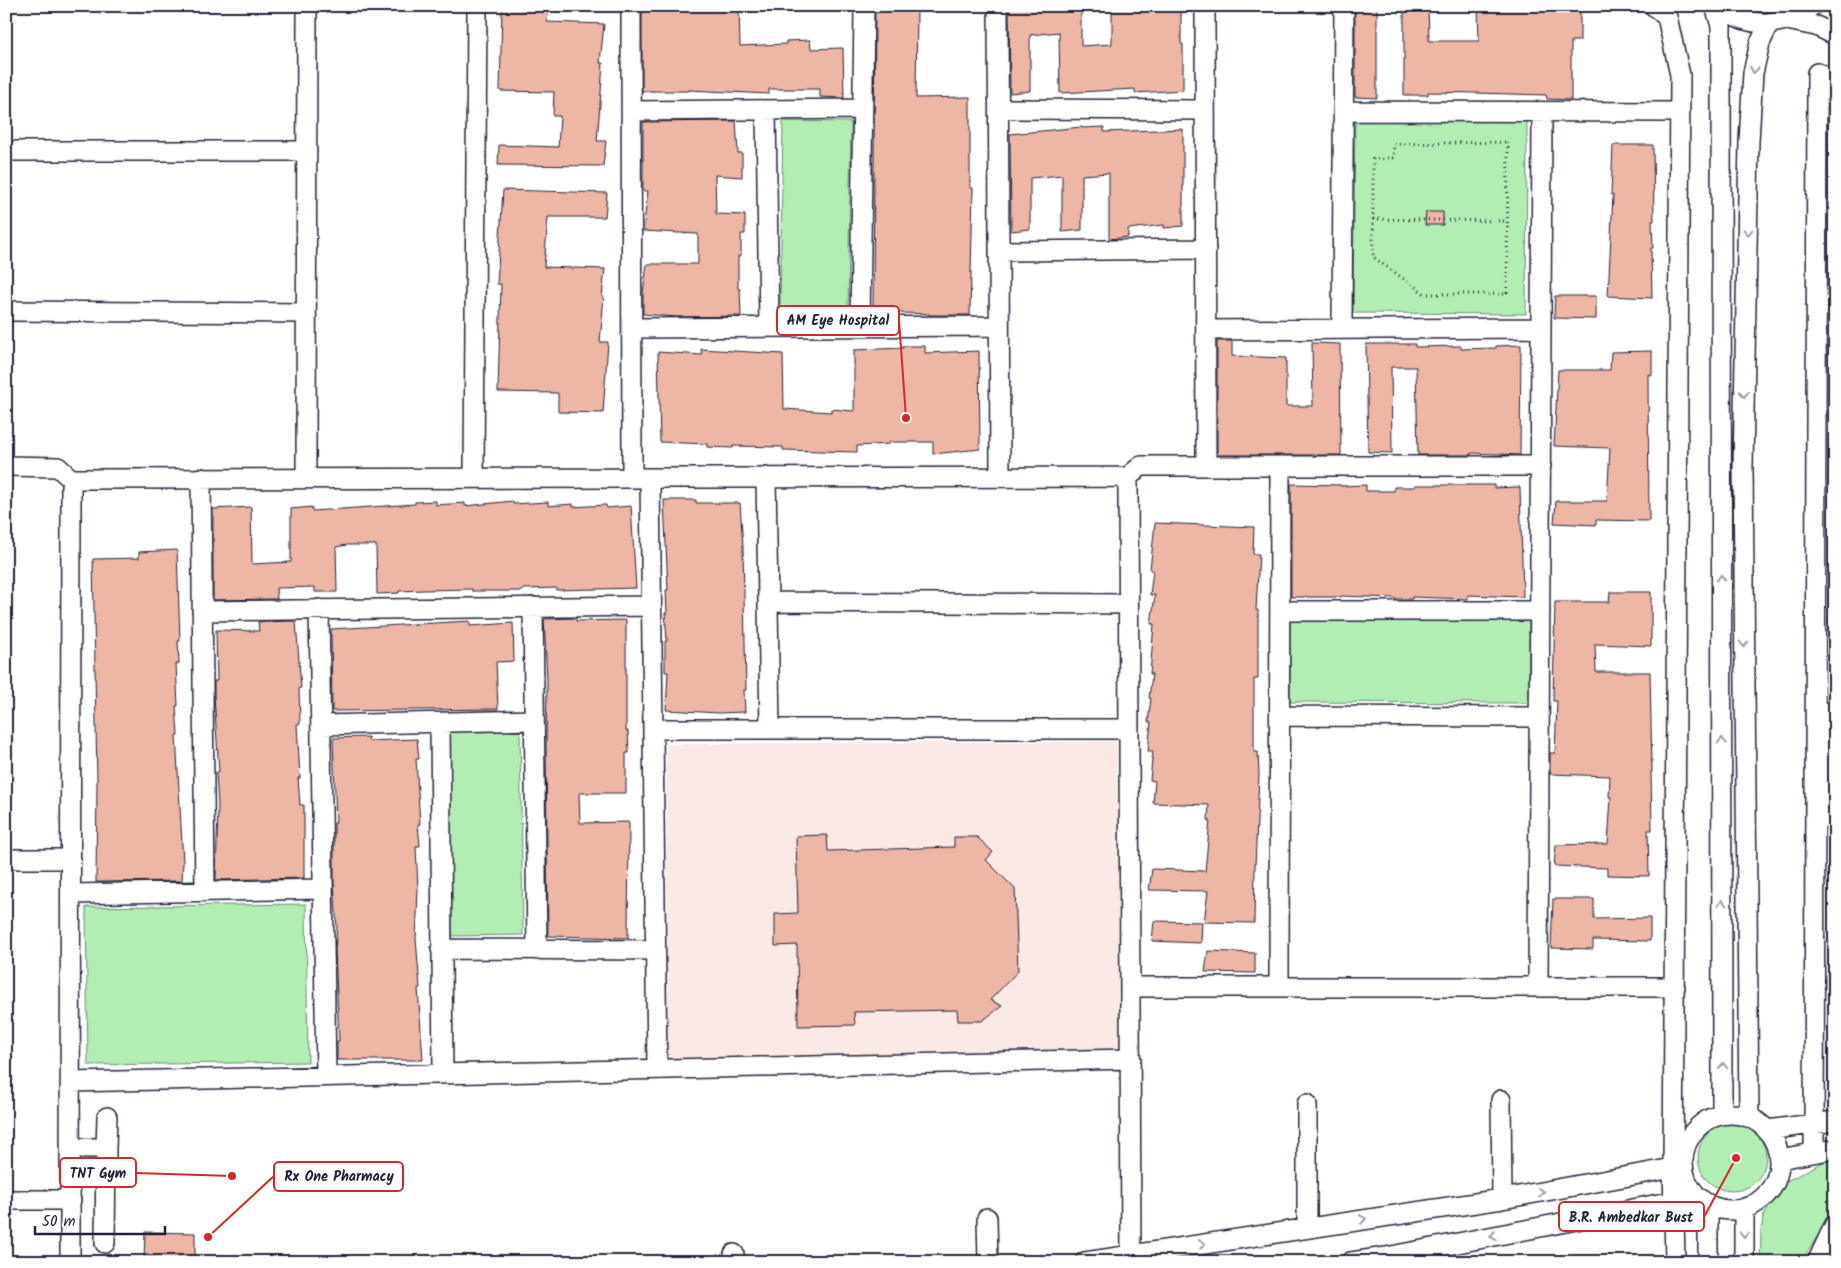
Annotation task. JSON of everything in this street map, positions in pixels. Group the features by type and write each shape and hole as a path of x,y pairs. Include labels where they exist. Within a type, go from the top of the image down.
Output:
{"street":[{"path":"306,478 307,6"},
{"path":"474,478 477,6"},
{"path":"631,6 632,328 651,606 656,1069"},
{"path":"860,327 864,6"},
{"path":"998,6 1000,477"},
{"path":"1205,6 1206,466"},
{"path":"1342,329 1344,6"},
{"path":"1654,6 1667,17 1680,75 1675,987 1678,1163 1674,1201 1674,1262"},
{"path":"1715,6 1721,26 1722,1114"},
{"path":"1721,6 1750,22 1778,22 1816,26 1835,35"},
{"path":"1748,1117 1743,458 1749,142 1753,73 1760,43 1778,22 1804,12 1812,6"},
{"path":"1826,819 1816,306 1817,73 1835,78"},
{"path":"631,111 862,109"},
{"path":"999,109 1205,110"},
{"path":"766,110 769,327"},
{"path":"1344,111 1680,112"},
{"path":"1538,987 1542,112"},
{"path":"6,151 307,151"},
{"path":"999,251 1206,249"},
{"path":"1816,306 1835,306"},
{"path":"6,311 306,313"},
{"path":"632,328 1000,326"},
{"path":"1206,330 1541,328"},
{"path":"6,466 58,467 71,479 1128,477 1141,466 1541,466"},
{"path":"1280,466 1280,987"},
{"path":"766,477 770,729"},
{"path":"1128,477 1131,1258"},
{"path":"201,478 205,892"},
{"path":"70,1262 72,1148 71,479"},
{"path":"768,602 1128,604"},
{"path":"202,611 651,606"},
{"path":"533,607 537,950"},
{"path":"319,609 326,1076"},
{"path":"1280,611 1540,611"},
{"path":"1814,1152 1828,712 1835,712"},
{"path":"1280,716 1540,717"},
{"path":"321,725 534,720"},
{"path":"440,723 443,1074"},
{"path":"653,729 1129,729"},
{"path":"6,859 71,859"},
{"path":"71,894 323,889"},
{"path":"441,949 655,950"},
{"path":"1130,988 1675,987"},
{"path":"71,1082 1131,1059"},
{"path":"1501,1100 1502,1199"},
{"path":"1306,1104 1307,1228"},
{"path":"1722,1114 1736,1114 1758,1122 1767,1130 1775,1144 1779,1159 1777,1175 1770,1190 1758,1201 1744,1208 1725,1209 1701,1198 1687,1182 1684,1171 1678,1163 1695,1130 1707,1120 1722,1114"},
{"path":"105,1243 107,1117"},
{"path":"1767,1130 1835,1121"},
{"path":"72,1148 106,1148"},
{"path":"1779,1159 1835,1149"},
{"path":"1085,1262 1131,1258 1307,1228 1502,1199 1678,1163"},
{"path":"1351,1262 1386,1257 1674,1201 1701,1198"},
{"path":"1701,1198 1708,1262"},
{"path":"6,1200 71,1200"},
{"path":"1744,1208 1744,1262"},
{"path":"986,1218 988,1262"},
{"path":"1817,1262 1835,1224"}],"path":[{"path":"1508,142 1507,294 1425,294 1373,257 1373,219 1373,159 1394,158 1394,144 1508,142"},
{"path":"1373,219 1508,221"}],"shaded area":[{"path":"1117,741 1119,1057 668,1060 666,744"}],"green space":[{"path":"1355,119 1527,121 1526,314 1353,313"},
{"path":"783,121 851,122 848,311 780,310"},
{"path":"1290,617 1529,618 1529,703 1290,702"},
{"path":"520,729 523,935 452,936 448,730"},
{"path":"306,904 308,1062 88,1065 86,907"},
{"path":"1739,1123 1751,1129 1760,1138 1766,1150 1764,1170 1756,1181 1739,1191 1725,1191 1708,1181 1700,1170 1698,1150 1708,1133 1719,1125"},
{"path":"1835,1159 1835,1214 1826,1223 1801,1262 1760,1262 1763,1217 1783,1183 1823,1162"}],"building":[{"path":"642,6 739,6 740,46 786,44 786,41 810,40 811,49 843,48 844,98 820,97 820,89 769,89 769,94 689,90 642,91"},
{"path":"1009,6 1081,6 1081,46 1112,44 1112,6 1181,6 1183,90 1135,93 1135,89 1060,93 1059,32 1030,35 1030,91 1010,93"},
{"path":"1355,6 1377,6 1377,98 1355,97"},
{"path":"1404,6 1428,6 1429,41 1479,41 1478,6 1580,6 1580,41 1571,41 1571,100 1547,99 1546,95 1428,92 1428,95 1404,95"},
{"path":"502,8 548,10 547,22 604,24 600,63 603,63 597,141 606,141 603,166 498,165 499,145 558,147 560,116 553,116 554,92 500,91"},
{"path":"917,8 916,98 970,97 970,188 973,188 970,315 873,312 875,9"},
{"path":"736,121 738,153 742,153 742,177 715,175 716,214 745,215 745,234 741,234 741,256 738,256 738,289 740,289 741,316 676,317 643,314 643,293 647,264 698,264 698,234 643,231 648,191 643,191 643,122"},
{"path":"1082,127 1104,127 1104,132 1183,129 1183,226 1164,228 1164,225 1128,229 1128,237 1109,239 1109,173 1082,175 1082,230 1062,232 1062,175 1030,178 1030,229 1011,231 1010,134"},
{"path":"1613,145 1653,145 1652,298 1608,296 1613,195 1611,195"},
{"path":"503,190 607,193 605,217 548,217 544,267 605,269 600,342 608,342 603,413 558,412 558,393 498,392 501,284 497,284"},
{"path":"1426,212 1443,212 1443,225 1425,225"},
{"path":"1555,296 1596,296 1596,319 1554,318"},
{"path":"1217,341 1232,341 1232,356 1286,358 1286,406 1313,406 1312,343 1340,344 1341,455 1217,455"},
{"path":"1366,344 1415,344 1415,347 1461,346 1461,349 1521,345 1520,455 1471,453 1471,455 1418,455 1416,367 1391,367 1392,453 1368,452"},
{"path":"903,346 925,346 925,353 979,351 980,449 933,454 933,442 889,442 889,444 857,446 857,452 783,450 783,447 707,447 707,444 660,442 658,352 702,355 701,349 783,354 784,409 831,412 831,409 854,411 854,350 903,348"},
{"path":"1652,351 1652,375 1648,374 1649,521 1596,520 1596,525 1554,523 1556,501 1607,501 1610,448 1554,446 1558,370 1610,370 1611,352"},
{"path":"1291,484 1366,485 1366,491 1394,491 1394,487 1415,487 1415,485 1494,485 1494,488 1520,487 1523,597 1468,595 1468,599 1412,597 1412,599 1394,599 1341,596 1291,597"},
{"path":"664,500 696,500 696,503 740,503 743,547 745,712 719,713 666,710 668,672 665,672 665,641 667,641 665,613 667,613 666,590 668,590"},
{"path":"436,501 436,505 465,503 465,506 513,501 513,504 548,502 548,506 573,504 573,507 606,505 607,508 631,506 636,588 556,590 556,588 523,589 523,591 423,590 377,594 376,545 347,545 336,547 337,592 315,592 315,587 276,588 277,599 213,600 213,509 251,507 252,564 291,562 291,509 312,507 312,511"},
{"path":"1155,523 1254,527 1253,554 1259,554 1256,610 1258,610 1258,679 1254,679 1254,752 1258,752 1259,775 1254,923 1204,922 1208,891 1149,890 1152,869 1205,871 1210,820 1208,820 1209,805 1153,803 1155,781 1150,780 1153,751 1148,751 1151,722 1148,722 1151,698 1149,698 1154,624 1151,624 1155,595 1150,595 1153,570 1150,570"},
{"path":"177,550 180,641 178,641 179,664 176,664 178,735 176,735 183,862 182,881 96,882 97,780 93,559 139,558 139,552"},
{"path":"1610,592 1651,592 1651,646 1595,644 1596,672 1650,672 1652,830 1648,830 1649,876 1607,875 1607,868 1554,866 1556,845 1608,844 1611,797 1609,797 1610,776 1550,774 1550,753 1555,753 1557,701 1553,701 1555,602 1609,602"},
{"path":"576,618 576,621 626,620 626,731 628,731 629,753 626,753 626,793 579,793 580,823 629,822 628,938 548,936 547,679 544,619"},
{"path":"296,621 301,688 299,688 300,724 297,724 300,805 304,805 304,878 216,880 218,805 216,772 219,772 214,695 214,681 217,681 216,630 259,631 258,622"},
{"path":"470,621 470,626 513,623 514,661 496,662 498,709 332,711 331,629"},
{"path":"368,737 369,741 417,739 419,759 416,759 420,846 416,846 418,890 416,939 423,1060 337,1060 337,1041 339,1041 335,949 337,928 334,883 334,823 336,823 333,738"},
{"path":"827,835 828,851 954,847 954,837 977,837 993,852 986,860 1015,889 1018,971 990,1000 1002,1006 982,1021 958,1021 957,1010 854,1012 855,1025 798,1026 797,945 775,946 775,914 798,913 796,836"},
{"path":"1553,899 1594,899 1594,919 1650,918 1650,941 1593,940 1593,949 1551,948"},
{"path":"1154,921 1202,922 1201,943 1152,941"},
{"path":"1208,951 1255,953 1255,973 1205,972"},
{"path":"145,1232 195,1233 195,1262 144,1262"}],"place":[{"name":"AM Eye Hospital","path":"906,418"},
{"name":"B.R. Ambedkar Bust","path":"1736,1158"},
{"name":"TNT Gym","path":"232,1176"},
{"name":"Rx One Pharmacy","path":"208,1237"}]}
